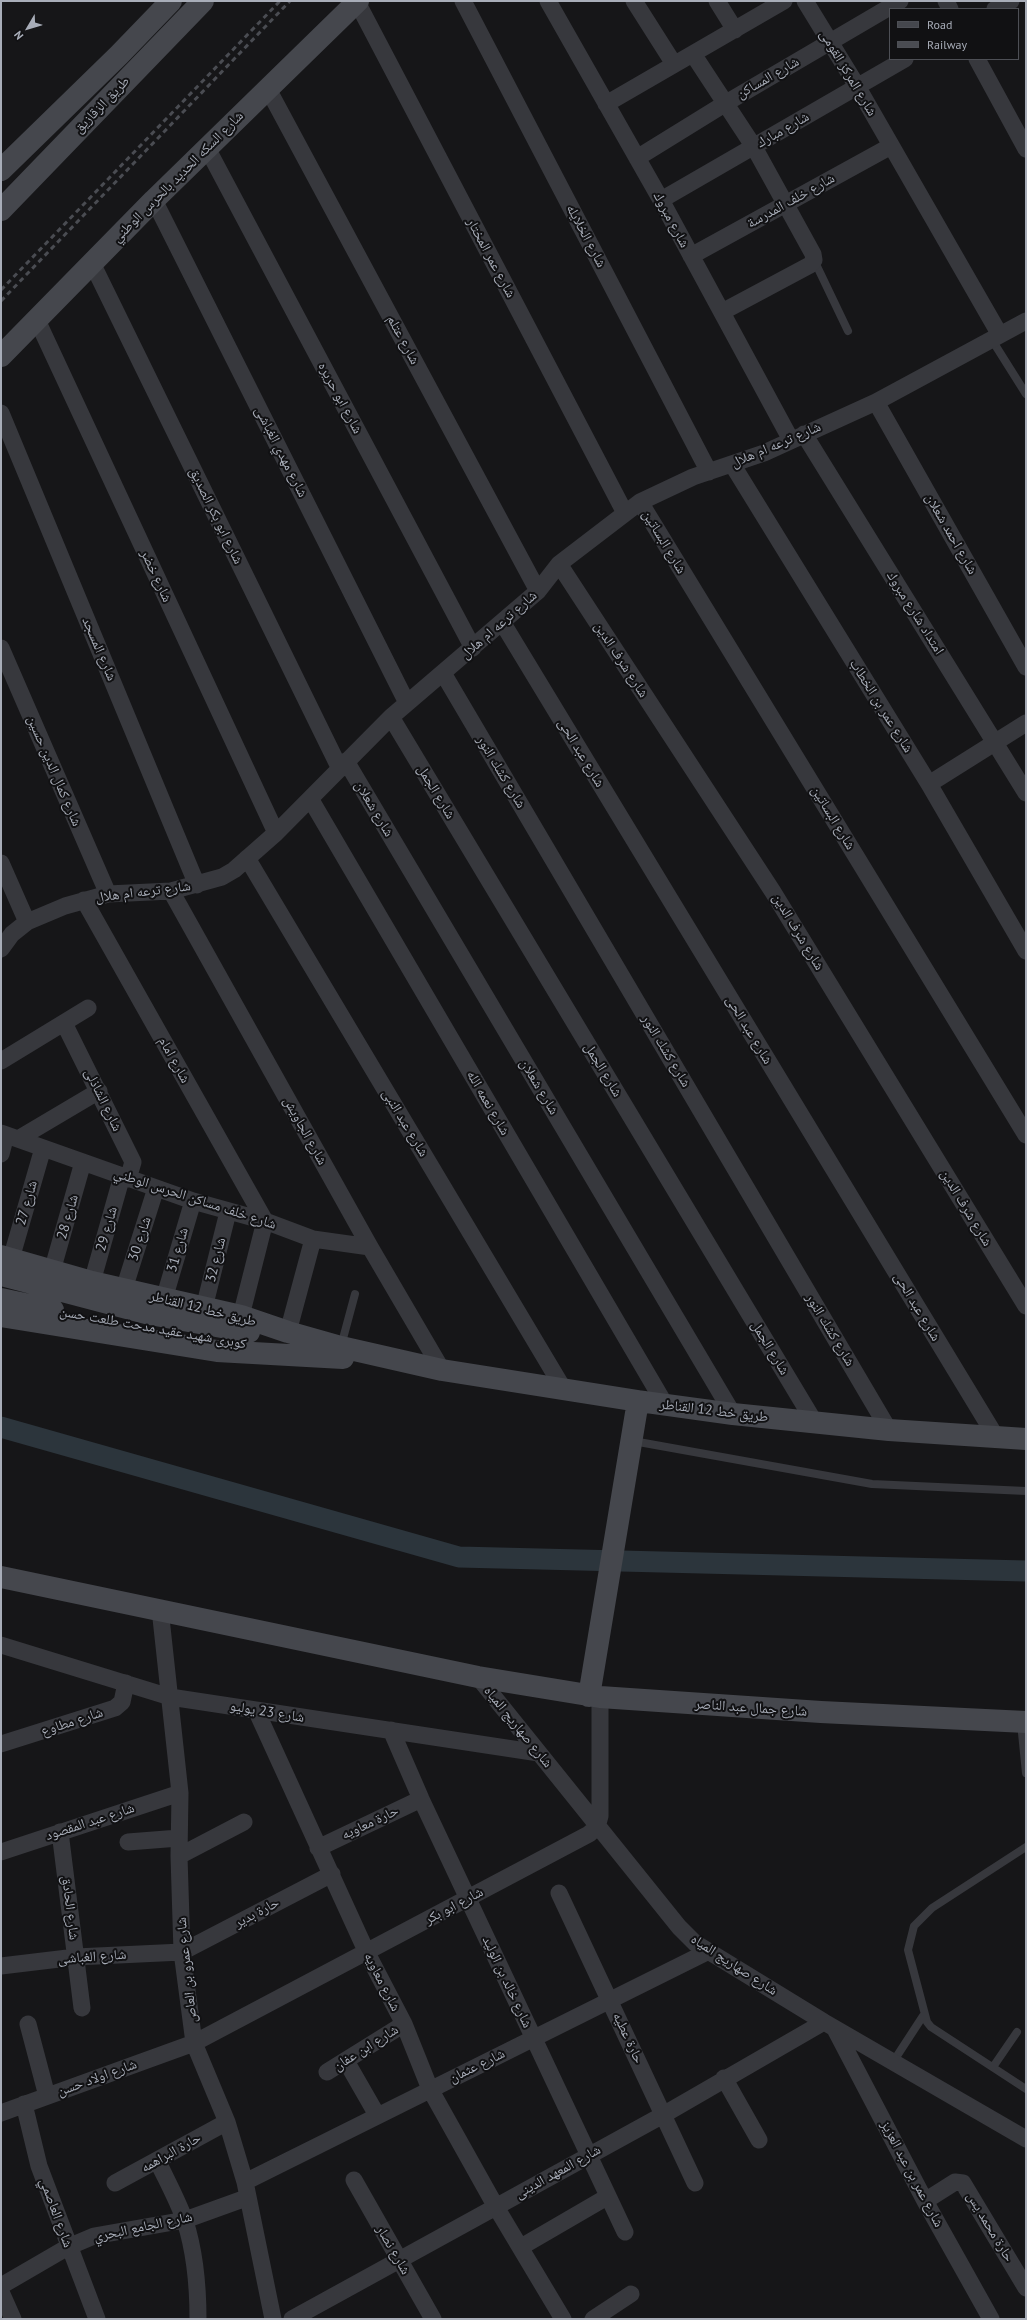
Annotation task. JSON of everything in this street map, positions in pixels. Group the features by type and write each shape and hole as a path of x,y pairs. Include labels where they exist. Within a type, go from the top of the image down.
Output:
{"main road":[{"name":"طريق الزقازيق","path":"1,170 119,55 171,1"},
{"name":"طريق الزقازيق","path":"1,210 203,1"},
{"name":"شارع السكه الحديد بالحرس الوطني","path":"1,356 154,200 358,2"},
{"name":"طريق خط 12 القناطر","path":"4,1263 52,1271 92,1282 241,1316 288,1332 308,1347 404,1362"},
{"name":"كوبرى شهيد عقيد مدحت طلعت حسن","path":"4,1263 150,1314 308,1347"},
{"name":"كوبرى شهيد عقيد مدحت طلعت حسن","path":"1,1299 148,1329 308,1347"},
{"name":"طريق خط 12 القناطر","path":"1,1316 216,1351 341,1347 442,1370 563,1388 666,1406 889,1430 1026,1439"},
{"path":"594,1696 597,1648 638,1401"},
{"path":"1,1577 478,1677"},
{"name":"شارع جمال عبد الناصر","path":"478,1677 594,1696 821,1712 1023,1722"}],"street":[{"name":"شارع الخلايله","path":"462,1 710,472"},
{"name":"شارع مبروك","path":"548,1 661,200 722,312 797,437"},
{"path":"634,1 674,64"},
{"path":"717,1 735,30"},
{"name":"شارع المركز القومى","path":"805,1 857,86 996,337"},
{"name":"شارع المساكن","path":"637,158 726,102 900,1"},
{"path":"997,8 1011,1"},
{"name":"شارع عمر المختار","path":"358,2 625,513"},
{"path":"606,104 735,30 780,2"},
{"path":"693,54 726,102 754,147 786,203 813,254 814,260 804,269 722,312"},
{"name":"شارع مبارك","path":"661,200 903,60"},
{"path":"978,60 1026,149"},
{"name":"شارع عتلم","path":"268,89 538,591"},
{"name":"شارع خلف المدرسة","path":"691,256 891,146"},
{"name":"شارع ابو حريره","path":"207,148 473,648"},
{"name":"شارع مهدي الغباشى","path":"154,200 407,703"},
{"name":"شارع ابو بكر الصديق","path":"92,263 343,765"},
{"name":"شارع خضر","path":"36,320 276,833"},
{"name":"شارع ترعه ام هلال","path":"1,949 12,934 27,922 84,900 108,894 171,891 222,877 276,833 311,800 343,765 391,717 538,591 559,564 640,502 710,472 764,453 876,402 1026,321"},
{"name":"شارع احمد شعلان","path":"876,402 1026,667"},
{"name":"شارع المسجد","path":"1,413 197,885"},
{"name":"امتداد شارع مبروك","path":"797,437 995,742 1026,793"},
{"name":"شارع عمر بن الخطاب","path":"732,464 929,784 1026,951"},
{"name":"شارع البساتين","path":"640,502 1026,1135"},
{"name":"شارع شرف الدين","path":"559,564 773,892 1026,1306"},
{"name":"شارع عبد الحى","path":"502,622 996,1437"},
{"name":"شارع كمال الدين حسين","path":"1,648 108,894"},
{"name":"شارع كشك النور","path":"443,673 889,1430"},
{"name":"شارع الجمل","path":"391,717 815,1422"},
{"path":"929,784 1026,723"},
{"name":"شارع شعلان","path":"343,765 733,1414"},
{"name":"شارع نعمه الله","path":"311,800 666,1406"},
{"name":"شارع عبد النبى","path":"247,858 563,1388"},
{"path":"1,863 27,922"},
{"name":"شارع الجاويش","path":"171,891 370,1247 442,1370"},
{"name":"شارع امام","path":"84,900 265,1221"},
{"path":"1,1061 88,1008"},
{"name":"شارع الشاذلى","path":"64,1023 133,1162 125,1177"},
{"path":"1,1154 8,1136 98,1091"},
{"name":"شارع خلف مساكن الحرس الوطني","path":"8,1136 193,1202 265,1221 313,1239 370,1247"},
{"name":"شارع 27","path":"4,1263 43,1148"},
{"name":"شارع 28","path":"52,1271 83,1162"},
{"name":"شارع 29","path":"92,1282 125,1177"},
{"name":"شارع 30","path":"124,1289 156,1188"},
{"name":"شارع 31","path":"164,1299 193,1202"},
{"name":"شارع 32","path":"204,1308 228,1212"},
{"path":"241,1316 265,1221"},
{"path":"288,1332 313,1239"},
{"name":"شارع عمرو بن العاص","path":"160,1610 180,1793 179,1856 182,1952 194,2043 227,2122 245,2190 273,2319"},
{"name":"شارع 23 يوليو","path":"1,1645 170,1697 539,1753"},
{"name":"شارع صهاريج المياه","path":"478,1677 597,1827 679,1927 695,1942 829,2025 1026,2139"},
{"name":"شارع مطاوع","path":"1,1744 115,1708 122,1702 126,1683"},
{"path":"594,1696 600,1816 597,1827"},
{"name":"شارع معاويه","path":"256,1710 367,1953 404,2024 430,2089 496,2207 563,2319"},
{"name":"شارع خالد بن الوليد","path":"391,1730 421,1799 534,2037 587,2155 625,2232"},
{"name":"شارع عبد المقصود","path":"1,1852 180,1793"},
{"name":"حارة معاويه","path":"318,1848 421,1799"},
{"path":"179,1856 244,1822"},
{"name":"شارع ابو بكر","path":"194,2043 468,1899 589,1834 597,1827"},
{"name":"شارع الحادق","path":"60,1832 82,2008"},
{"path":"128,1842 179,1838"},
{"name":"حارة بدير","path":"182,1952 332,1874"},
{"name":"حارة عطيه","path":"559,1893 695,2183"},
{"name":"شارع عثمان","path":"245,2190 377,2115 709,1951"},
{"name":"شارع الغباشى","path":"1,1966 76,1957 182,1952"},
{"path":"28,2024 47,2096"},
{"name":"شارع ابن عفان","path":"327,2072 404,2024"},
{"name":"شارع المعهد الدينى","path":"292,2319 398,2259 496,2207 587,2155 663,2115 724,2078 829,2025"},
{"name":"شارع عمر بن عبد العزيز","path":"829,2025 991,2319"},
{"name":"شارع اولاد حسن","path":"1,2113 194,2043"},
{"path":"346,2061 377,2115"},
{"path":"724,2078 759,2140"},
{"name":"شارع العاصمي","path":"24,2104 39,2166 68,2247 97,2319"},
{"name":"حارة البراهمه","path":"115,2183 158,2162 227,2122"},
{"path":"158,2162 184,2220 194,2261 198,2296 198,2319"},
{"name":"شارع نصار","path":"354,2180 433,2319"},
{"name":"حارة محمد يس","path":"925,2201 955,2182 963,2183 1026,2288"},
{"name":"شارع الجامع البحري","path":"1,2286 68,2247 94,2236 184,2220 245,2190"},
{"path":"521,2247 607,2197"},
{"path":"1,2292 13,2319"},
{"path":"593,2319 631,2294"}],"lane":[{"path":"814,260 848,331"},
{"path":"996,337 1026,394"},
{"path":"341,1347 355,1294"},
{"path":"631,1441 872,1484 1026,1491"},
{"path":"1023,1722 1026,1774"},
{"path":"1026,1847 932,1908 914,1926 908,1950 919,1989 923,2016 931,2027 1026,2089"},
{"path":"893,2062 923,2016"},
{"path":"993,2067 1017,2032"}],"waterway":[{"path":"1,1427 459,1557 1026,1571"}],"railway":[{"path":"1,290 280,1"},
{"path":"1,301 290,1"}]}
